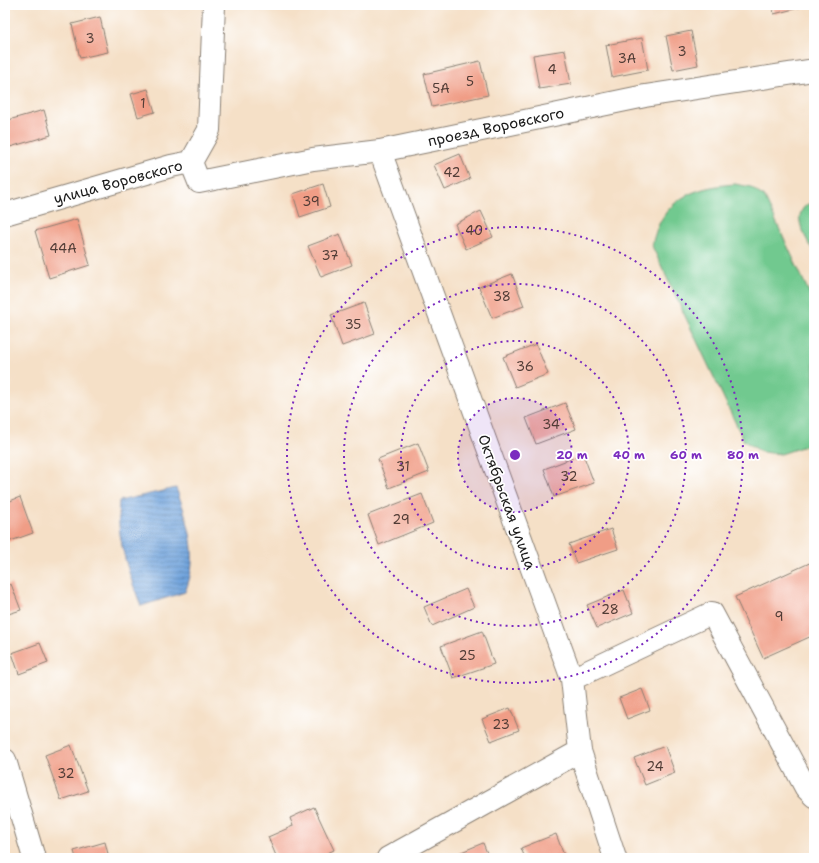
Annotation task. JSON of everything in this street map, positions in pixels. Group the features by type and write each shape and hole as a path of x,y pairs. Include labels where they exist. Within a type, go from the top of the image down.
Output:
{"street":[{"name":"улица Воровского","path":"5,214 171,166 191,162 209,130 214,5"},
{"name":"проезд Воровского","path":"191,162 199,182 314,159 380,151 644,96 814,70"},
{"name":"Октябрьская улица","path":"380,151 572,679 580,751 615,858"},
{"path":"572,679 712,613 811,789"},
{"path":"388,858 580,751"},
{"path":"5,760 34,858"}],"green space":[{"path":"735,184 751,187 765,198 814,303 814,443 781,454 762,452 744,441 652,246 656,230 663,217 671,207 681,199 705,188"},
{"path":"814,201 814,253 803,232 800,224 800,218 801,211"}],"water":[{"path":"176,488 189,527 191,540 192,565 189,579 185,592 141,606 121,542 119,529 119,501"}],"building":[{"path":"772,5 806,5 806,6 774,14"},
{"path":"100,17 108,52 80,58 72,24"},
{"path":"691,31 698,65 673,70 666,36"},
{"path":"642,38 648,70 612,77 606,45"},
{"path":"565,50 571,84 539,89 533,55"},
{"path":"480,61 488,95 432,107 424,74"},
{"path":"148,89 155,112 138,117 131,94"},
{"path":"44,110 51,135 10,147 5,121"},
{"path":"460,154 470,179 445,190 434,165"},
{"path":"323,184 330,207 300,217 293,194"},
{"path":"481,211 493,237 466,249 455,224"},
{"path":"77,219 90,265 49,278 35,231"},
{"path":"340,234 352,265 321,277 308,246"},
{"path":"512,274 524,306 492,318 479,287"},
{"path":"364,303 375,334 342,346 331,315"},
{"path":"536,344 548,374 515,387 503,357"},
{"path":"565,403 576,429 536,444 526,418"},
{"path":"418,443 429,472 389,488 378,459"},
{"path":"583,454 594,483 554,497 544,469"},
{"path":"422,494 433,523 379,545 368,515"},
{"path":"20,497 33,533 5,543 5,503"},
{"path":"611,529 618,549 576,563 569,544"},
{"path":"814,561 814,635 763,658 735,597"},
{"path":"11,584 21,610 5,615 5,586"},
{"path":"466,589 474,607 432,626 424,607"},
{"path":"624,590 633,613 597,628 587,605"},
{"path":"482,631 494,664 453,678 441,646"},
{"path":"40,643 48,663 19,674 12,653"},
{"path":"642,689 650,710 627,719 619,698"},
{"path":"510,708 519,730 491,741 482,719"},
{"path":"71,745 88,791 61,800 45,755"},
{"path":"665,746 675,773 645,785 634,758"},
{"path":"314,807 334,850 317,858 277,858 268,837 293,826 290,818"},
{"path":"556,834 565,858 525,858 521,848"},
{"path":"105,842 109,858 76,858 74,851"},
{"path":"483,843 489,858 461,858 459,853"}]}
